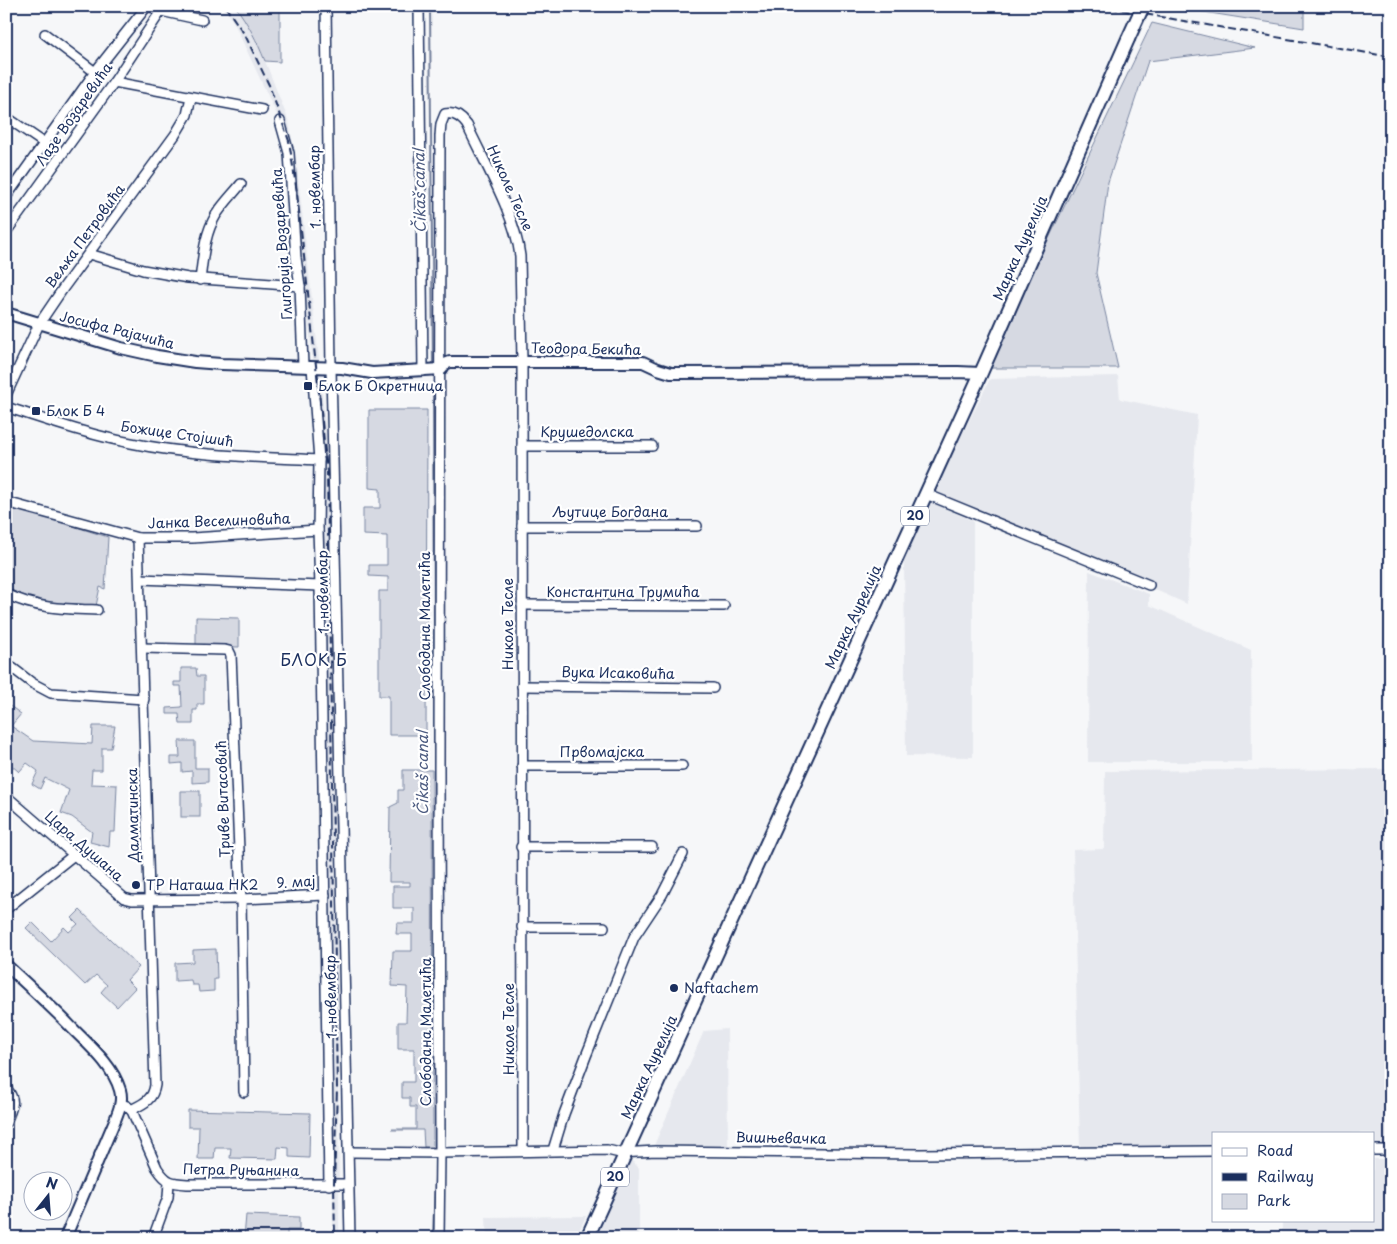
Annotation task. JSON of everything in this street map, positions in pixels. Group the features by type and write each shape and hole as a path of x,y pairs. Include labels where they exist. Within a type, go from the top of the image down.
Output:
{"main road":[{"name":"Марка Аурелија","path":"587,1238 981,373 1143,6"}],"street":[{"path":"149,6 161,11 202,20"},
{"name":"Лазе Возаревића","path":"6,197 95,72 149,6"},
{"name":"1. новембар","path":"326,6 331,368 350,1238"},
{"path":"419,6 425,371"},
{"name":"Лазе Возаревића","path":"6,232 114,82 161,11"},
{"path":"44,34 95,72"},
{"path":"114,82 262,110"},
{"name":"Вељка Петровића","path":"6,395 39,324 175,134 187,115 191,97"},
{"name":"Слободана Малетића","path":"439,1238 440,136 441,124 446,114 453,114"},
{"name":"Николе Тесле","path":"453,114 458,116 467,125 504,202 518,239 520,256 522,362 523,1151"},
{"path":"6,117 44,143"},
{"name":"Глигорија Возаревића","path":"280,121 289,153 296,258 308,366"},
{"path":"200,280 204,245 209,231 216,215 241,184"},
{"path":"89,254 143,270 200,280 300,286"},
{"name":"Јосифа Рајачића","path":"6,313 121,348 157,356 221,364 308,366"},
{"name":"Теодора Бекића","path":"308,366 372,373 425,371 439,369 450,362 643,362 671,373 981,373"},
{"name":"1. новембар","path":"308,366 319,460 318,530 329,1184"},
{"name":"Божице Стојшић","path":"6,406 88,433 150,446 239,456 319,460"},
{"name":"Крушедолска","path":"522,446 652,446"},
{"path":"926,494 1149,585"},
{"name":"Јанка Веселиновића","path":"6,502 138,538 192,538 318,530"},
{"name":"Љутице Богдана","path":"522,526 697,526"},
{"name":"Далматинска","path":"131,1110 149,1100 154,1093 155,1085 138,538"},
{"path":"140,579 320,586"},
{"path":"6,594 47,608 97,610"},
{"name":"Константина Трумића","path":"522,605 724,606"},
{"name":"Триве Витасовић","path":"142,648 225,650 229,651 231,655 241,898 244,1092"},
{"path":"6,663 32,684 51,693 144,699"},
{"name":"Вука Исаковића","path":"522,686 713,688"},
{"name":"Првомајска","path":"522,766 682,766"},
{"name":"Цара Душана","path":"6,796 124,898 149,900"},
{"path":"522,847 652,847"},
{"path":"6,909 75,854"},
{"path":"553,1150 567,1106 634,937 662,895 683,854"},
{"name":"9. мај","path":"149,900 325,895"},
{"path":"522,927 604,928"},
{"path":"6,965 57,1013 107,1065 115,1077 120,1090 121,1104 65,1238"},
{"path":"6,1088 13,1098 12,1107 6,1122"},
{"path":"121,1104 131,1110"},
{"name":"Петра Руњанина","path":"131,1110 157,1168 169,1182 188,1184 348,1184"},
{"name":"Вишњевачка","path":"348,1152 440,1153 607,1150 627,1152 920,1154 1212,1151"},
{"path":"1374,1150 1391,1150"},
{"path":"153,1238 168,1197 169,1182"}],"shaded area":[{"path":"224,6 235,6 243,16 258,43 289,122 297,168 329,467 338,1006 339,1238 333,1238 334,1082 322,444 289,149 283,128 234,23"},
{"path":"1063,6 1110,6 1106,14"},
{"path":"1118,376 1120,399 1197,415 1187,604 934,491 990,379"},
{"path":"933,503 973,521 973,757 906,756 904,561 926,505"},
{"path":"1089,571 1149,594 1149,605 1251,650 1252,762 1088,762"},
{"path":"1391,769 1391,1146 1374,1146 1374,1132 1212,1132 1212,1146 1080,1147 1073,850 1104,849 1105,771"},
{"path":"727,1029 728,1150 652,1150 704,1031"},
{"path":"629,1158 639,1168 639,1238 593,1238"},
{"path":"1374,1159 1391,1159 1391,1238 1282,1238 1282,1222 1374,1222"},
{"path":"586,1216 576,1238 487,1238 486,1217"},
{"path":"287,1230 328,1230 328,1238 287,1238"}],"green space":[{"path":"235,6 280,6 280,62 265,61 252,32"},
{"path":"1166,6 1304,6 1304,28"},
{"path":"1152,23 1255,48 1148,61 1108,182 1096,273 1118,368 987,368"},
{"path":"369,410 427,410 426,735 389,735 389,696 379,696 379,591 388,591 388,577 369,576 369,565 387,565 387,536 363,535 363,508 380,508 380,489 369,488"},
{"path":"6,505 108,537 105,589 100,587 96,606 64,606 34,602 6,591"},
{"path":"196,617 239,618 239,647 196,646"},
{"path":"181,668 196,668 197,676 204,676 204,704 197,704 197,710 193,710 193,724 180,724 179,714 167,714 167,708 182,707 181,686 174,686 174,682 181,682"},
{"path":"10,706 21,714 11,726 33,741 92,744 93,726 115,726 111,748 102,748 102,770 92,770 91,784 117,785 115,832 110,832 109,847 90,842 92,832 72,817 61,813 69,790 45,778 40,789 32,784 38,771 27,763 19,772 9,763 11,754 6,752 6,710"},
{"path":"179,741 195,741 195,768 208,768 208,782 192,783 192,771 182,772 182,763 171,764 171,757 180,757"},
{"path":"403,770 432,770 433,1147 424,1147 423,1130 392,1130 416,1129 416,1107 410,1107 410,1098 402,1098 402,1082 414,1082 414,1049 398,1049 398,1022 406,1022 407,987 392,986 393,951 412,951 412,934 396,934 397,923 414,923 414,908 393,908 393,886 410,886 410,882 389,882 390,807 398,803 398,790 403,790"},
{"path":"181,791 200,791 200,817 181,817"},
{"path":"80,910 139,967 127,980 135,988 117,1007 101,992 107,985 96,975 85,985 26,928 32,922 51,941 64,927 69,932 78,924 72,918"},
{"path":"216,949 217,979 214,979 214,991 199,992 198,985 192,985 191,980 175,981 175,963 193,962 193,950"},
{"path":"188,1110 310,1113 309,1158 289,1157 289,1148 278,1147 277,1159 230,1158 231,1148 215,1148 214,1159 198,1159 199,1127 188,1127"},
{"path":"246,1215 299,1217 299,1230 287,1230 287,1238 244,1238"}],"waterway":[{"name":"Čikaš canal","path":"430,6 433,366"},
{"name":"Čikaš canal","path":"433,394 435,859"},
{"name":"Čikaš canal","path":"433,1238 435,1178"}],"railway":[{"path":"225,6 245,35 269,85 289,141 297,193 327,472 337,1088 334,1184 335,1238"},
{"path":"1098,6 1391,57"}],"place":[{"name":"Блок Б Окретница","path":"308,386"},
{"name":"Блок Б 4","path":"36,411"},
{"name":"ТР Наташа НК2","path":"136,885"},
{"name":"Naftachem","path":"674,988"}],"district":[{"name":"БЛОК Б","path":"314,660"}]}
